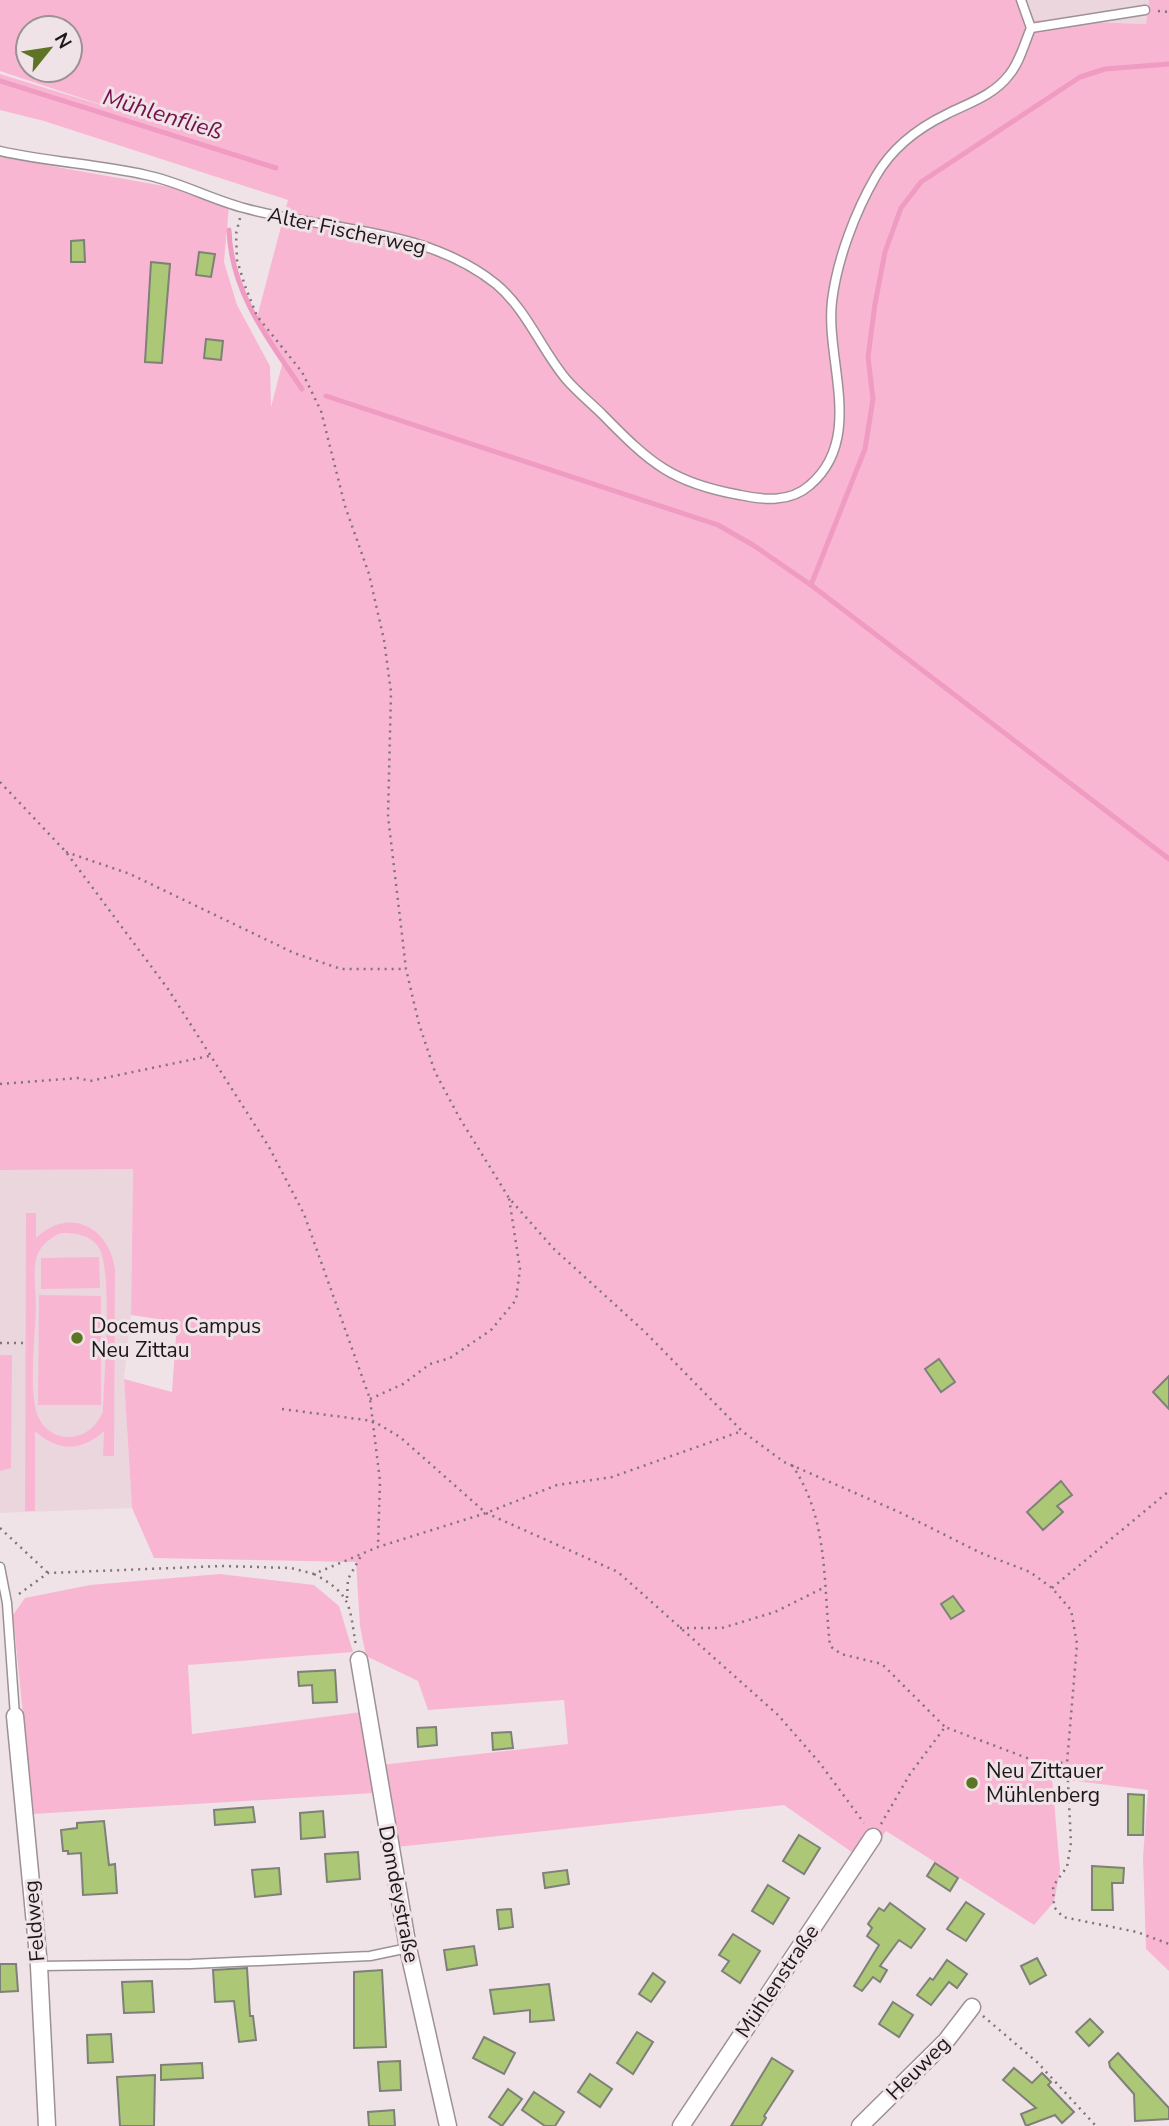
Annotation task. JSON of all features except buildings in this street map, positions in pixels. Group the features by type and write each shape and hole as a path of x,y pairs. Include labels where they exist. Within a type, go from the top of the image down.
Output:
{"street":[{"name":"Domdeystraße","path":"359,1660 408,1948 448,2126"},
{"name":"Feldweg","path":"15,1716 39,1966 47,2126"},
{"name":"Mühlenstraße","path":"681,2126 873,1837"},
{"name":"Heuweg","path":"860,2126 946,2041 972,2007"}],"lane":[{"path":"1021,0 1031,28 1145,10"},
{"name":"Alter Fischerweg","path":"0,151 51,162 144,174 242,208 389,237 433,249 466,264 497,285 515,304 566,378 663,471 693,484 758,499 794,495 810,485 822,471 836,442 841,412 832,306 849,242 876,176 891,155 922,128 997,88 1019,59 1031,28"},
{"path":"0,1567 7,1603 15,1716"},
{"path":"39,1966 191,1964 370,1956 408,1948"}],"path":[{"path":"242,208 236,234 237,260 245,286 257,316 302,372 321,411 384,640 391,692 388,816 407,969 419,1024 435,1072 509,1198 554,1249 645,1332 742,1431 792,1464 899,1512 981,1553 1030,1572 1052,1588 1071,1610 1077,1644 1067,1763 1070,1843 1067,1867 1053,1886 1054,1907 1063,1917 1137,1932 1169,1944"},
{"path":"0,782 66,852 168,989 269,1147 304,1214 370,1399 380,1481 378,1547"},
{"path":"66,852 130,874 294,953 341,968 407,969"},
{"path":"0,1084 78,1078 90,1082 209,1056"},
{"path":"370,1399 403,1384 430,1364 450,1358 491,1329 516,1300 520,1269 509,1198"},
{"path":"0,1343 25,1343"},
{"path":"282,1409 373,1421 400,1437 486,1513 618,1572 778,1715 819,1762 873,1837 910,1774 945,1727"},
{"path":"313,1574 378,1547 486,1513 556,1485 612,1477 742,1431"},
{"path":"792,1464 809,1489 818,1516 830,1646 841,1654 882,1664 945,1727 1035,1760 1067,1763"},
{"path":"1052,1588 1169,1491"},
{"path":"0,1528 48,1573"},
{"path":"359,1660 347,1598 348,1579 362,1555"},
{"path":"7,1603 48,1573 222,1566 291,1569 313,1574 331,1583 347,1598"},
{"path":"680,1628 722,1628 775,1612 824,1588"},
{"path":"972,2007 1037,2062 1096,2126"}],"shaded area":[{"path":"0,0 1022,0 1029,20 1146,24 1149,0 1169,0 1169,1971 1146,1949 1143,1857 1148,1790 1052,1778 1060,1870 1054,1902 1034,1925 886,1831 866,1862 784,1805 397,1847 380,1765 568,1744 564,1700 428,1710 418,1681 366,1656 360,1626 356,1562 154,1558 132,1508 124,1379 172,1392 177,1322 131,1315 133,1169 0,1170 0,157 170,187 229,206 224,262 237,305 270,366 271,407 283,361 256,321 288,200 44,121 0,110 0,74 14,78 14,84 33,84 114,109 39,84 84,84 84,14 14,14 14,76 0,71"},
{"path":"1022,0 1149,0 1146,24 1029,20"},
{"name":"Docemus Campus Neu Zittau","path":"133,1168 131,1315 124,1379 132,1508 0,1513 0,1170"},
{"path":"26,1213 36,1213 36,1238 49,1228 62,1223 74,1223 97,1233 112,1255 115,1270 114,1456 103,1456 104,1431 87,1443 70,1447 52,1443 35,1431 35,1511 25,1511","holes":["61,1233 78,1234 99,1248 106,1279 107,1301 103,1411 97,1423 88,1431 67,1437 56,1435 39,1419 35,1406 33,1371 36,1259 42,1246"]},
{"path":"99,1257 100,1288 41,1289 41,1258"},
{"path":"39,1295 101,1296 101,1405 38,1405"},
{"path":"0,1355 12,1355 11,1468 0,1471"},
{"path":"220,1574 314,1585 339,1606 353,1652 188,1665 192,1734 362,1712 374,1793 33,1814 13,1615 25,1598 90,1585"}],"waterway":[{"path":"811,585 865,449 873,399 868,357 875,304 885,252 901,208 921,182 1080,77 1105,69 1169,64"},
{"name":"Mühlenfließ","path":"0,81 276,168"},
{"path":"229,230 231,253 244,294 264,333 302,389"},
{"path":"326,396 718,525 753,545 811,585 1169,859"}],"place":[{"name":"Docemus Campus Neu Zittau","path":"77,1338"},
{"name":"Neu Zittauer Mühlenberg","path":"972,1783"}]}
